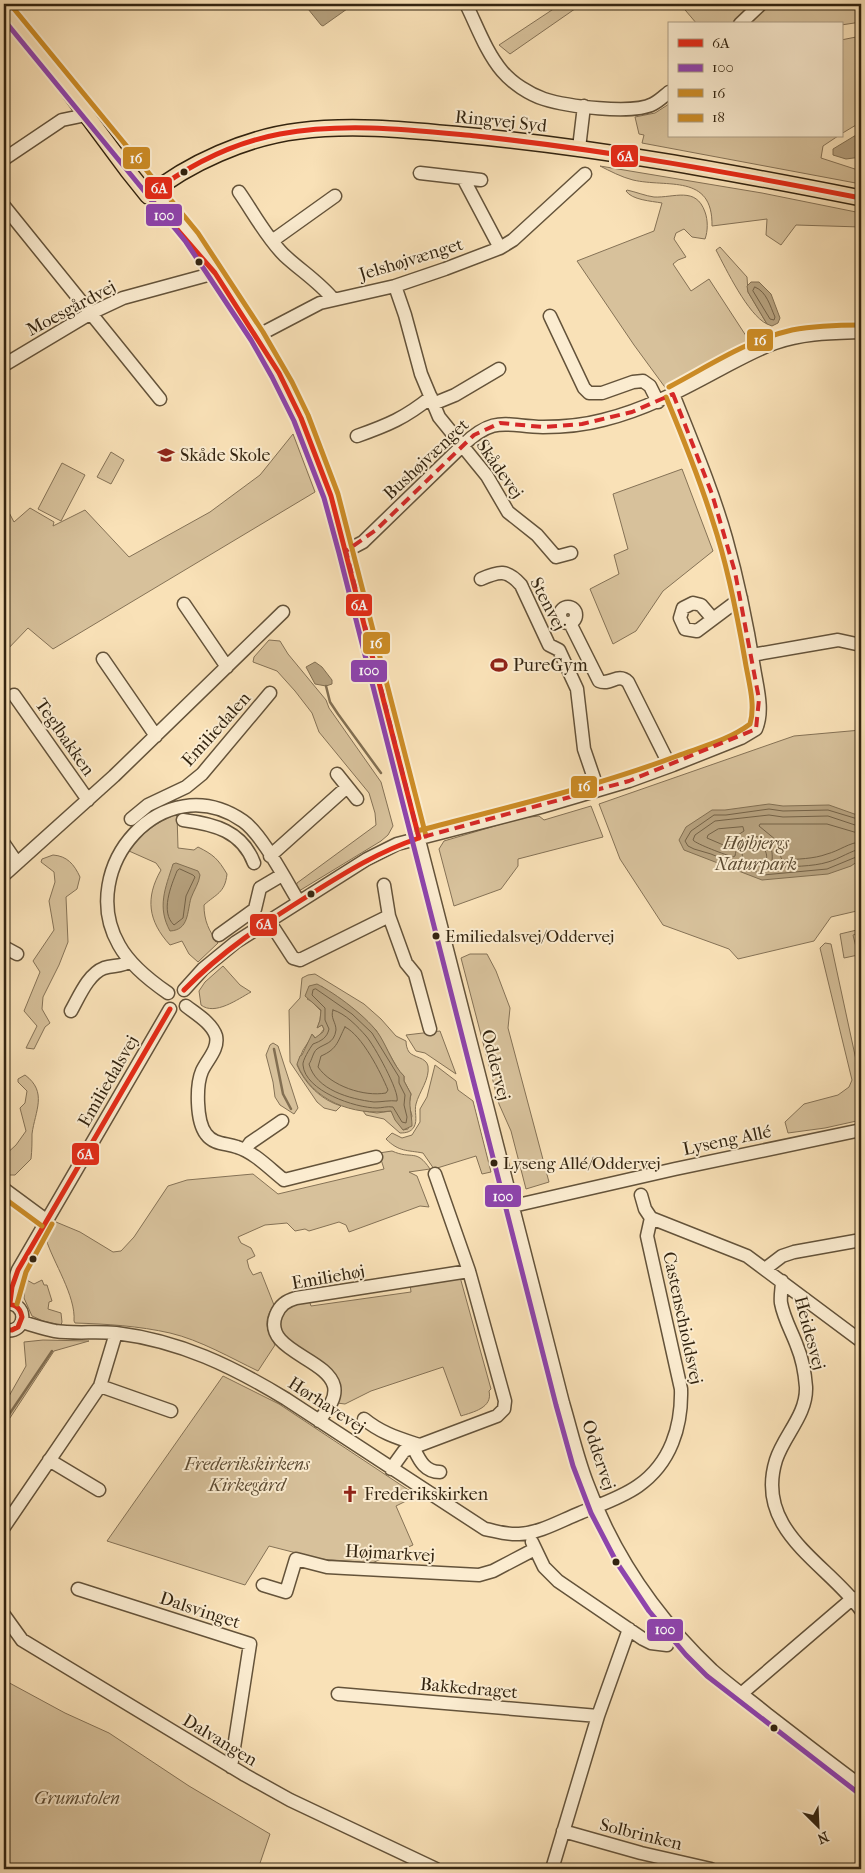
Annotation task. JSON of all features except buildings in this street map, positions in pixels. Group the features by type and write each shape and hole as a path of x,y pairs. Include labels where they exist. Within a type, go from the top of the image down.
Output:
{"main road":[{"name":"Oddervej","path":"4,8 152,193"},
{"name":"Oddervej","path":"50,66 86,115 152,193"},
{"name":"Ringvej Syd","path":"152,193 194,166 237,147 275,135 320,129 382,129 515,140 579,148 695,167 861,198"}],"street":[{"path":"466,4 489,50 502,71 525,90 544,99 622,110 653,104 668,93"},
{"path":"742,22 761,4"},
{"path":"579,148 584,106"},
{"path":"4,159 57,123 68,118 86,115"},
{"path":"420,173 481,180"},
{"name":"Jelshøjvænget","path":"257,336 310,307 332,299 395,286 500,248 513,240 585,174"},
{"path":"463,178 500,248"},
{"path":"239,192 272,241 284,254 324,288 332,299"},
{"name":"Oddervej","path":"152,193 192,238 257,336 279,373 301,418 331,496 574,1442 596,1506 622,1558 655,1606 679,1635 713,1670 741,1694 861,1786"},
{"path":"272,241 334,196"},
{"path":"4,206 160,399"},
{"name":"Moesgårdvej","path":"4,365 91,313 124,298 215,274"},
{"name":"Skådevej","path":"395,286 405,314 421,374 439,417 486,476 508,512 537,535 556,557 571,554"},
{"path":"550,316 584,388 589,393 602,393 633,382 643,381 650,386 658,402"},
{"name":"Bushøjvænget","path":"346,551 363,542 474,435 500,424 543,427 582,424 632,412 658,402 751,353 776,343 806,336 861,332"},
{"path":"357,436 388,426 432,400 455,395 499,368"},
{"path":"184,990 213,960 269,921 384,850 397,844 598,790 670,766 741,738 756,728 760,715 752,655 741,598 726,537 712,494 674,394"},
{"name":"Stenvej","path":"481,579 494,573 510,574 521,585 549,645 558,650 577,689 584,749 598,790"},
{"path":"714,620 741,598"},
{"path":"184,604 228,667"},
{"name":"Teglbakken","path":"4,875 156,736 283,612"},
{"name":"Stenvej","path":"570,623 599,681 604,683 623,678 628,682 670,766"},
{"path":"752,655 838,640 861,645"},
{"path":"103,659 156,736"},
{"name":"Emiliedalen","path":"131,819 148,805 186,786 202,774 270,694"},
{"name":"Teglbakken","path":"14,695 88,800"},
{"path":"336,774 357,799"},
{"name":"Emiliedalen","path":"186,786 188,805"},
{"path":"270,856 347,787"},
{"path":"168,993 144,975 130,961 118,944 110,919 108,893 109,880 114,866 127,842 148,822 166,810 188,805 212,807 227,812 256,833 299,902"},
{"path":"229,832 237,818"},
{"path":"183,820 208,823 229,832 243,844 254,863"},
{"path":"4,844 17,863"},
{"path":"219,935 255,909 260,888 282,875"},
{"path":"384,885 389,916 406,963 415,974 430,1029"},
{"path":"269,921 293,958 300,960 389,916"},
{"path":"4,947 17,954"},
{"path":"71,1011 93,975 104,968 124,966 130,961"},
{"path":"173,988 184,990 188,1000 186,1006 177,1011 170,1009 165,1000 168,993 173,988"},
{"path":"186,1006 208,1024 216,1037 215,1049 202,1071 199,1081 199,1106 202,1129 207,1136 215,1142 236,1146 245,1150 284,1180 376,1157"},
{"name":"Emiliedalsvej","path":"7,1303 18,1270 170,1009"},
{"path":"245,1150 250,1144 282,1121"},
{"name":"Lyseng Allé","path":"513,1206 675,1169 861,1130"},
{"path":"391,1469 404,1451 497,1416 504,1408 505,1401 469,1271 435,1174"},
{"path":"4,1189 46,1220"},
{"path":"640,1195 651,1218 747,1256 861,1341"},
{"name":"Castenschioldsvej","path":"596,1506 639,1486 650,1475 663,1460 672,1444 682,1408 681,1389 647,1236 651,1218"},
{"path":"765,1269 782,1256 794,1252 861,1240"},
{"name":"Emiliehøj","path":"319,1421 332,1402 334,1386 324,1371 282,1341 276,1333 274,1323 279,1308 288,1300 296,1298 469,1271"},
{"name":"Heidesvej","path":"782,1281 780,1301 784,1316 798,1347 806,1388 799,1418 776,1461 773,1494 776,1508 781,1522 800,1549 852,1598 861,1610"},
{"path":"4,1330 15,1330 22,1322 21,1310 18,1306 7,1303"},
{"name":"Hørhavevej","path":"22,1322 57,1331 116,1333 150,1339 205,1356 257,1382 485,1529 506,1534 529,1532 596,1506"},
{"path":"4,1527 100,1386 116,1333"},
{"path":"100,1386 171,1411"},
{"path":"364,1420 387,1435 416,1446 424,1466 430,1470 440,1472"},
{"path":"49,1460 99,1490"},
{"path":"529,1532 544,1567 558,1582 651,1643 667,1645"},
{"name":"Højmarkvej","path":"263,1586 286,1592 296,1559 345,1568 470,1575 493,1571 535,1549"},
{"name":"Dalsvinget","path":"78,1589 250,1644 231,1767"},
{"path":"741,1694 852,1598"},
{"name":"Dalvangen","path":"4,1615 22,1640 231,1767 290,1800 436,1869"},
{"path":"552,1869 598,1716 629,1629"},
{"name":"Bakkedraget","path":"338,1694 598,1716"},
{"name":"Solbrinken","path":"563,1831 641,1853 711,1869"}],"highlighted area":[{"path":"673,394 712,494 735,572 759,699 756,729 629,781 419,838 346,551 376,530 474,435 500,423 543,427 582,424 632,412"}],"green space":[{"path":"561,4 582,4 510,54 499,45"},
{"path":"680,4 754,4 735,22 695,22"},
{"path":"769,4 861,4 861,22 842,25 842,22 752,22"},
{"path":"861,36 861,122 842,133 842,40"},
{"path":"668,105 668,138 835,138 823,146 821,158 861,171 861,184 642,143 644,135 639,134 635,117 655,113"},
{"path":"600,166 762,193 861,213 861,227 796,225 781,245 766,235 767,219 712,226 710,209 705,198 696,190 686,186 633,180"},
{"path":"627,190 654,197 690,196 701,204 707,222 705,239 692,237 684,229 676,233 674,239 686,257 673,264 691,291 709,279 752,345 667,390 577,261 654,231 662,203 637,198 629,194"},
{"path":"720,247 747,277 748,292 767,324 752,311 738,291 716,250"},
{"path":"293,434 315,492 53,649 28,628 4,653 4,503 14,522 30,508 54,522 53,526 85,510 129,557 210,512 260,475"},
{"path":"111,452 124,460 111,484 97,477"},
{"path":"62,463 85,475 61,521 38,509"},
{"path":"682,469 713,551 663,591 636,631 613,644 590,589 619,574 614,555 628,549 613,494"},
{"path":"269,640 280,641 288,654 326,700 329,708 381,782 393,826 388,835 381,841 299,891 296,887 297,883 376,825 375,813 369,793 319,732 312,713 295,691 277,671 253,662 254,657"},
{"name":"Højbjergs Naturpark","path":"861,730 861,910 831,917 814,941 738,959 729,949 663,925 620,859 599,804 794,736"},
{"path":"591,806 603,837 518,859 518,866 501,889 454,906 439,849 444,841 522,818 539,816 544,820"},
{"path":"177,814 178,848 194,850 198,847 212,855 227,874 222,889 204,905 208,925 218,943 198,962 189,954 182,941 170,945 153,918 151,900 156,880 161,870 156,863 129,851 150,829"},
{"path":"53,855 62,857 70,862 80,877 77,889 66,897 68,942 43,997 42,1009 50,1023 45,1027 34,1049 26,1048 37,1026 24,1011 40,972 33,961 54,930 49,901 55,882 54,872 41,862 42,859"},
{"path":"861,929 861,933 853,935 858,955 844,958 840,934"},
{"path":"825,943 831,944 861,1083 861,1120 825,1128 788,1133 785,1122 804,1104 838,1095 849,1087 852,1080 820,948"},
{"path":"470,954 487,954 496,971 510,1008 508,1028 549,1182 526,1189 511,1131 499,1104 461,958"},
{"path":"223,966 240,985 251,992 220,1008 207,1008 201,1005 199,991 205,982"},
{"path":"315,974 364,1004 396,1036 406,1041 409,1052 427,1063 426,1081 417,1099 415,1124 410,1131 400,1133 384,1119 366,1115 363,1111 377,1113 391,1111 403,1130 408,1129 412,1116 409,1105 411,1094 404,1081 404,1076 399,1071 376,1030 355,1010 321,986 307,999 321,1011 318,1027 322,1025 324,1029 318,1037 315,1038 313,1035 303,1050 297,1065 304,1079 314,1090 327,1100 341,1106 336,1111 324,1108 317,1102 290,1062 289,1010 300,998 302,978"},
{"path":"440,1031 456,1074 425,1053 416,1051 406,1035"},
{"path":"273,1043 278,1046 298,1108 294,1114 280,1105 275,1097 266,1055 270,1045"},
{"path":"435,1065 456,1081 458,1090 473,1101 491,1172 482,1174 476,1156 434,1169 423,1153 399,1148 386,1139 392,1133 402,1138 412,1135 420,1122 420,1109 427,1097"},
{"path":"25,1075 32,1081 38,1095 32,1134 31,1159 15,1175 10,1175 4,1170 4,1156 16,1145 26,1131 20,1108 25,1103 27,1091 18,1082 18,1079"},
{"path":"392,1151 417,1156 430,1169 409,1172 417,1176 429,1207 420,1206 349,1232 346,1225 339,1222 309,1231 305,1229 295,1231 287,1223 265,1225 238,1237 241,1243 251,1248 255,1256 247,1260 249,1268 253,1275 261,1272 274,1305 268,1316 267,1325 275,1345 258,1371 204,1345 170,1333 123,1326 75,1323 74,1311 68,1290 46,1239 56,1222 80,1232 113,1252 121,1251 134,1237 168,1186 187,1180 253,1174 278,1194 384,1169 379,1153"},
{"path":"460,1277 491,1389 488,1402 485,1405 476,1411 461,1416 443,1367 371,1391 345,1404 337,1403 339,1389 288,1341 280,1331 280,1317 292,1304 309,1300 311,1306 411,1292 410,1284"},
{"path":"25,1279 34,1284 42,1280 44,1285 47,1285 52,1301 49,1302 48,1309 61,1313 61,1325 43,1321 32,1316 24,1298"},
{"path":"43,1340 89,1341 54,1351 4,1427 4,1405 26,1366 24,1342"},
{"name":"Frederikskirkens Kirkegård","path":"223,1376 279,1404 413,1493 406,1501 396,1506 413,1545 372,1563 320,1559 269,1546 245,1585 107,1541"},
{"name":"Grumstolen","path":"4,1680 65,1713 109,1733 189,1786 270,1834 258,1869 4,1869"}],"water":[{"path":"304,4 352,4 323,26"},
{"path":"861,132 861,157 846,159 833,155 833,149"},
{"path":"751,282 759,282 771,294 780,318 778,323 772,326 767,324 748,292 747,286"},
{"path":"315,662 322,667 332,680 332,684 326,686 315,684 306,667"},
{"path":"769,804 783,806 829,805 860,816 861,859 851,866 828,874 762,880 684,850 679,840 686,827 712,810"},
{"path":"176,863 198,871 200,875 184,924 176,930 170,931 163,906 167,882 173,864"},
{"path":"317,984 333,993 351,1007 380,1036 404,1076 404,1081 411,1094 412,1126 403,1130 391,1111 362,1111 335,1103 313,1088 304,1077 297,1064 300,1056 312,1034 315,1038 324,1029 322,1025 317,1028 321,1010 305,996 309,986"}],"waterway":[{"path":"326,686 330,702 381,773"},
{"path":"274,1049 283,1094 291,1109"},
{"path":"4,1422 52,1351"}],"transit line":[{"name":"16","path":"10,4 198,233 263,332 292,382 308,415 338,494 426,836"},
{"name":"100","path":"4,20 186,242 251,340 294,421 324,498 339,553 556,1405 573,1466 591,1513 617,1563 649,1611 686,1655 707,1676 857,1792"},
{"name":"6A","path":"419,838 331,496 301,418 279,373 215,273 148,196 194,166 245,143 304,130 378,128 452,134 573,148 717,171 861,198"},
{"name":"16","path":"669,387 729,354 775,334 809,328 861,325"},
{"name":"16","path":"417,831 613,778 715,743 750,724 752,716 751,692 723,556 703,491 666,397"},
{"name":"6A","path":"184,990 229,950 278,915 364,863 391,849 419,838"},
{"name":"6A","path":"10,1303 12,1287 18,1270 170,1009"},
{"name":"18","path":"4,1198 42,1226"},
{"name":"18","path":"17,1304 26,1272 52,1224"},
{"name":"6A","path":"4,1304 16,1306 20,1310 22,1317 18,1327 12,1330 4,1330"}],"place":[{"name":"Skåde Skole","path":"166,455"},
{"name":"PureGym","path":"499,665"},
{"name":"Emiliedalsvej/Oddervej","path":"436,936"},
{"name":"Lyseng Allé/Oddervej","path":"494,1163"},
{"name":"Frederikskirken","path":"350,1494"}]}
